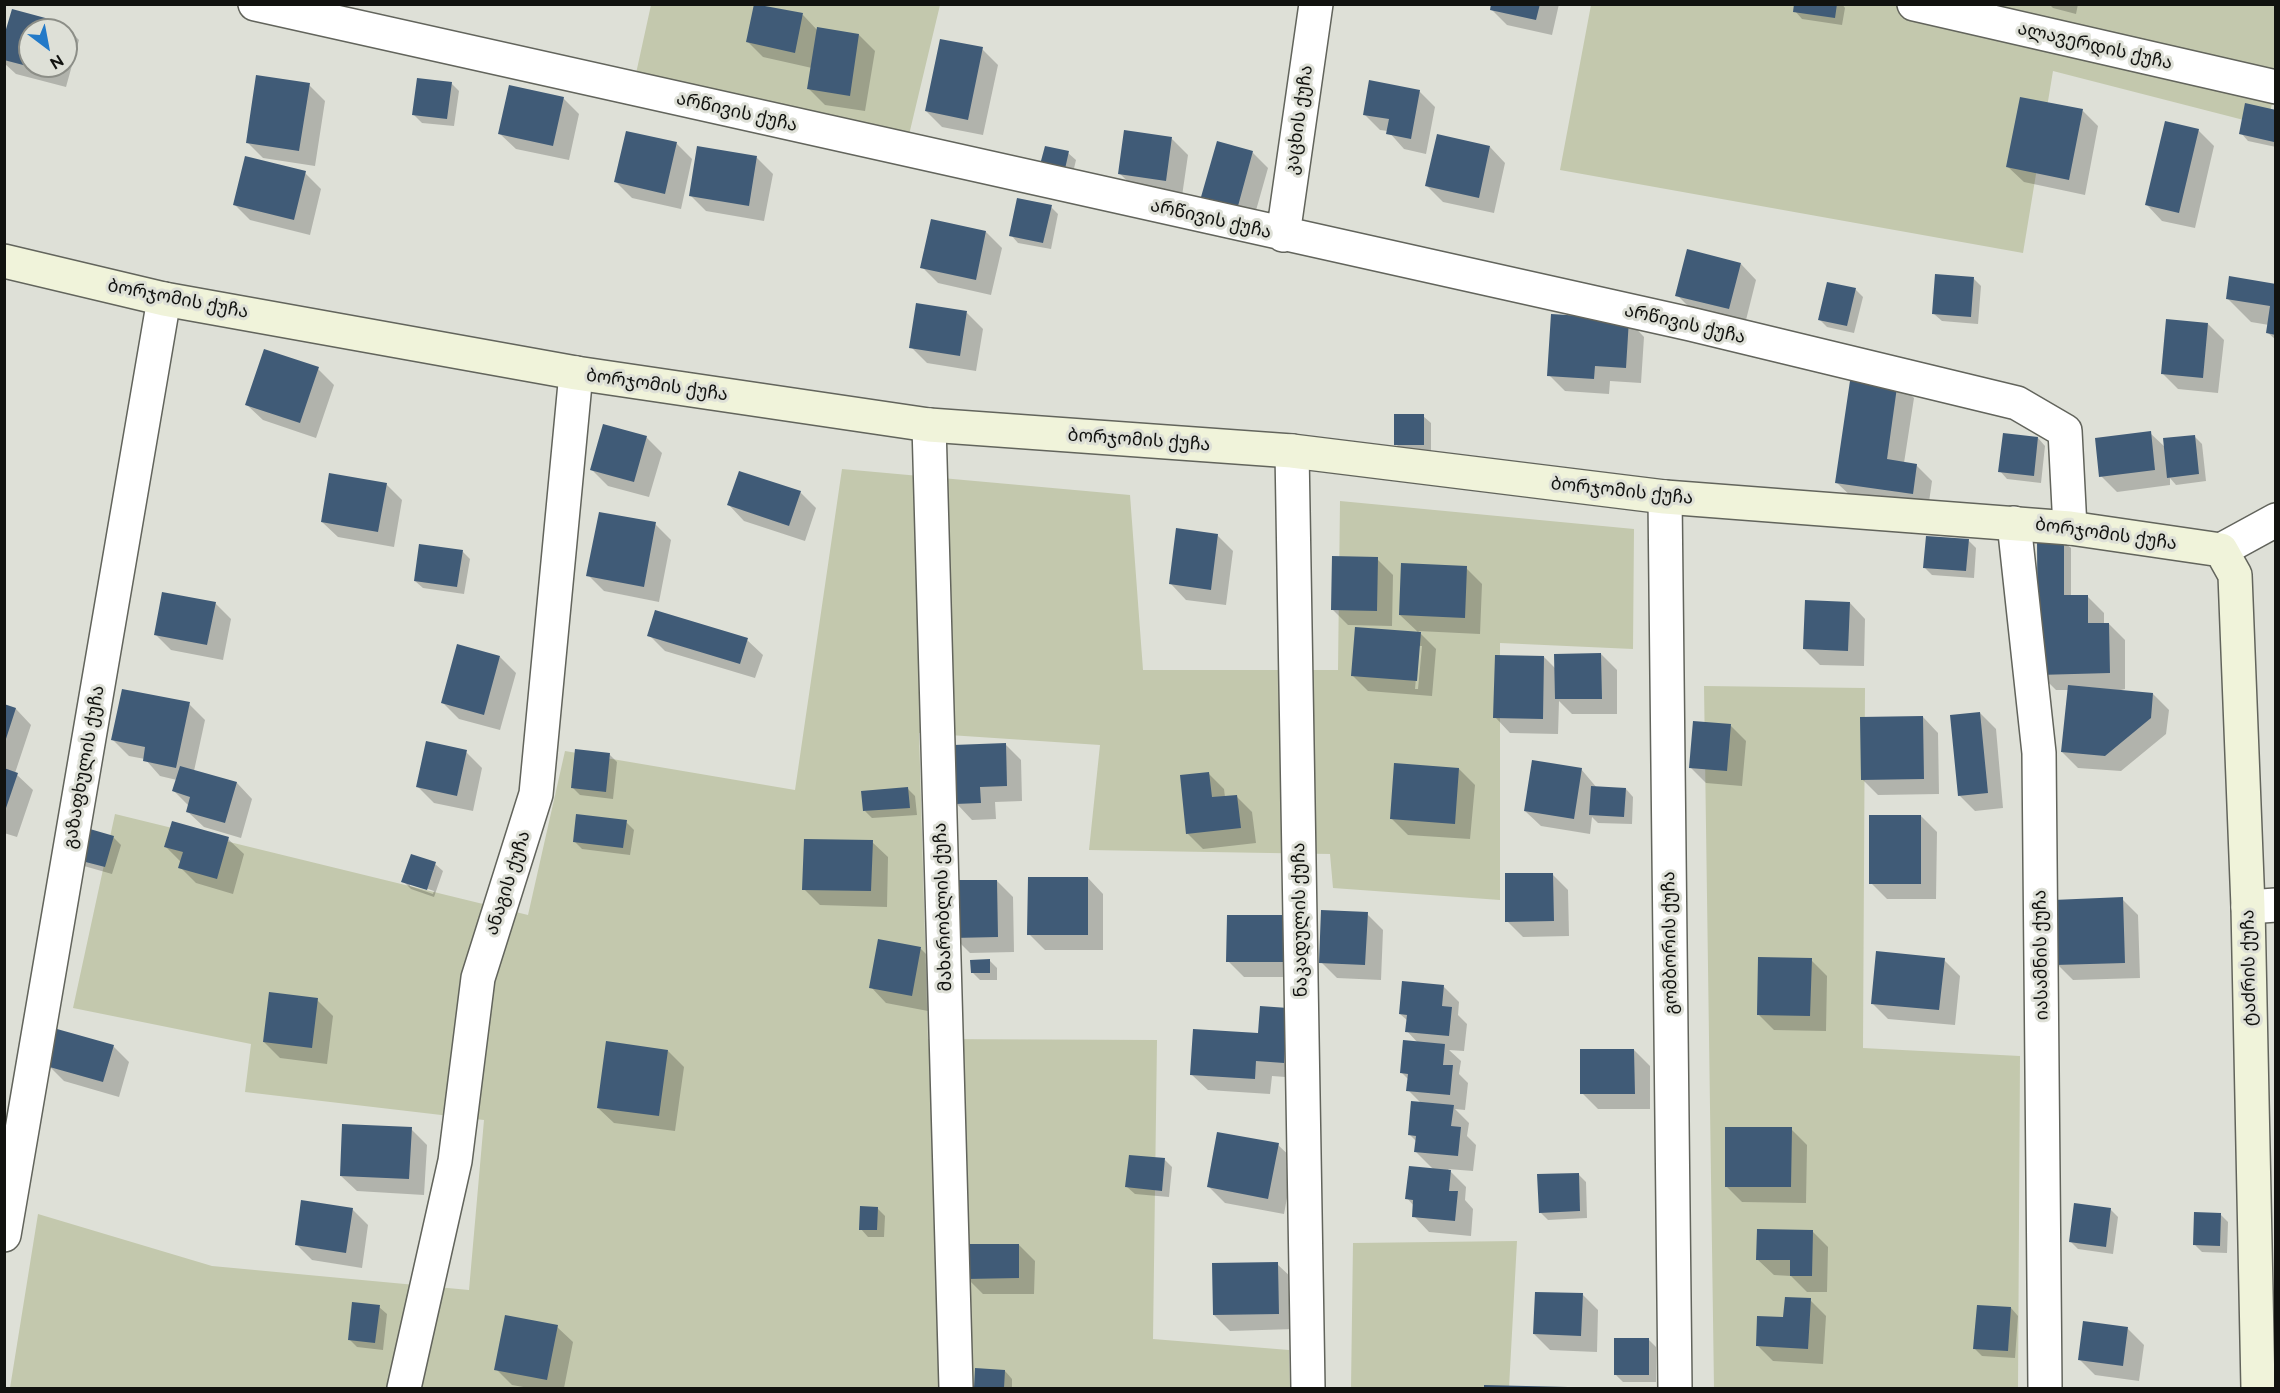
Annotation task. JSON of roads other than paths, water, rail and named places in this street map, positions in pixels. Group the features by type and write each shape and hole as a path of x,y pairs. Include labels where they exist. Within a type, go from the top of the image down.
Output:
{"street":[{"name":"არწივის ქუჩა","path":"255,4 1690,324 2017,403 2065,431 2070,528"},
{"name":"კაცხის ქუჩა","path":"1283,235 1316,4"},
{"name":"ალავერდის ქუჩა","path":"1914,4 2276,87"},
{"name":"ბორჯომის ქუჩა","path":"4,261 164,298 576,373 929,425 1292,451 1665,497 2070,528 2222,550"},
{"name":"გაზაფხულის ქუჩა","path":"4,1234 164,298"},
{"name":"ანაგის ქუჩა","path":"404,1389 455,1161 478,978 536,794 576,373"},
{"name":"მახარობლის ქუჩა","path":"929,425 956,1389"},
{"name":"ნაკადულის ქუჩა","path":"1292,451 1308,1389"},
{"name":"გომბორის ქუჩა","path":"1665,497 1675,1389"},
{"path":"2222,550 2276,520"},
{"name":"იასამნის ქუჩა","path":"2014,523 2039,753 2045,1389"},
{"name":"ტაძრის ქუჩა","path":"2222,550 2235,576 2262,906 2266,1317 2258,1389"}]}
